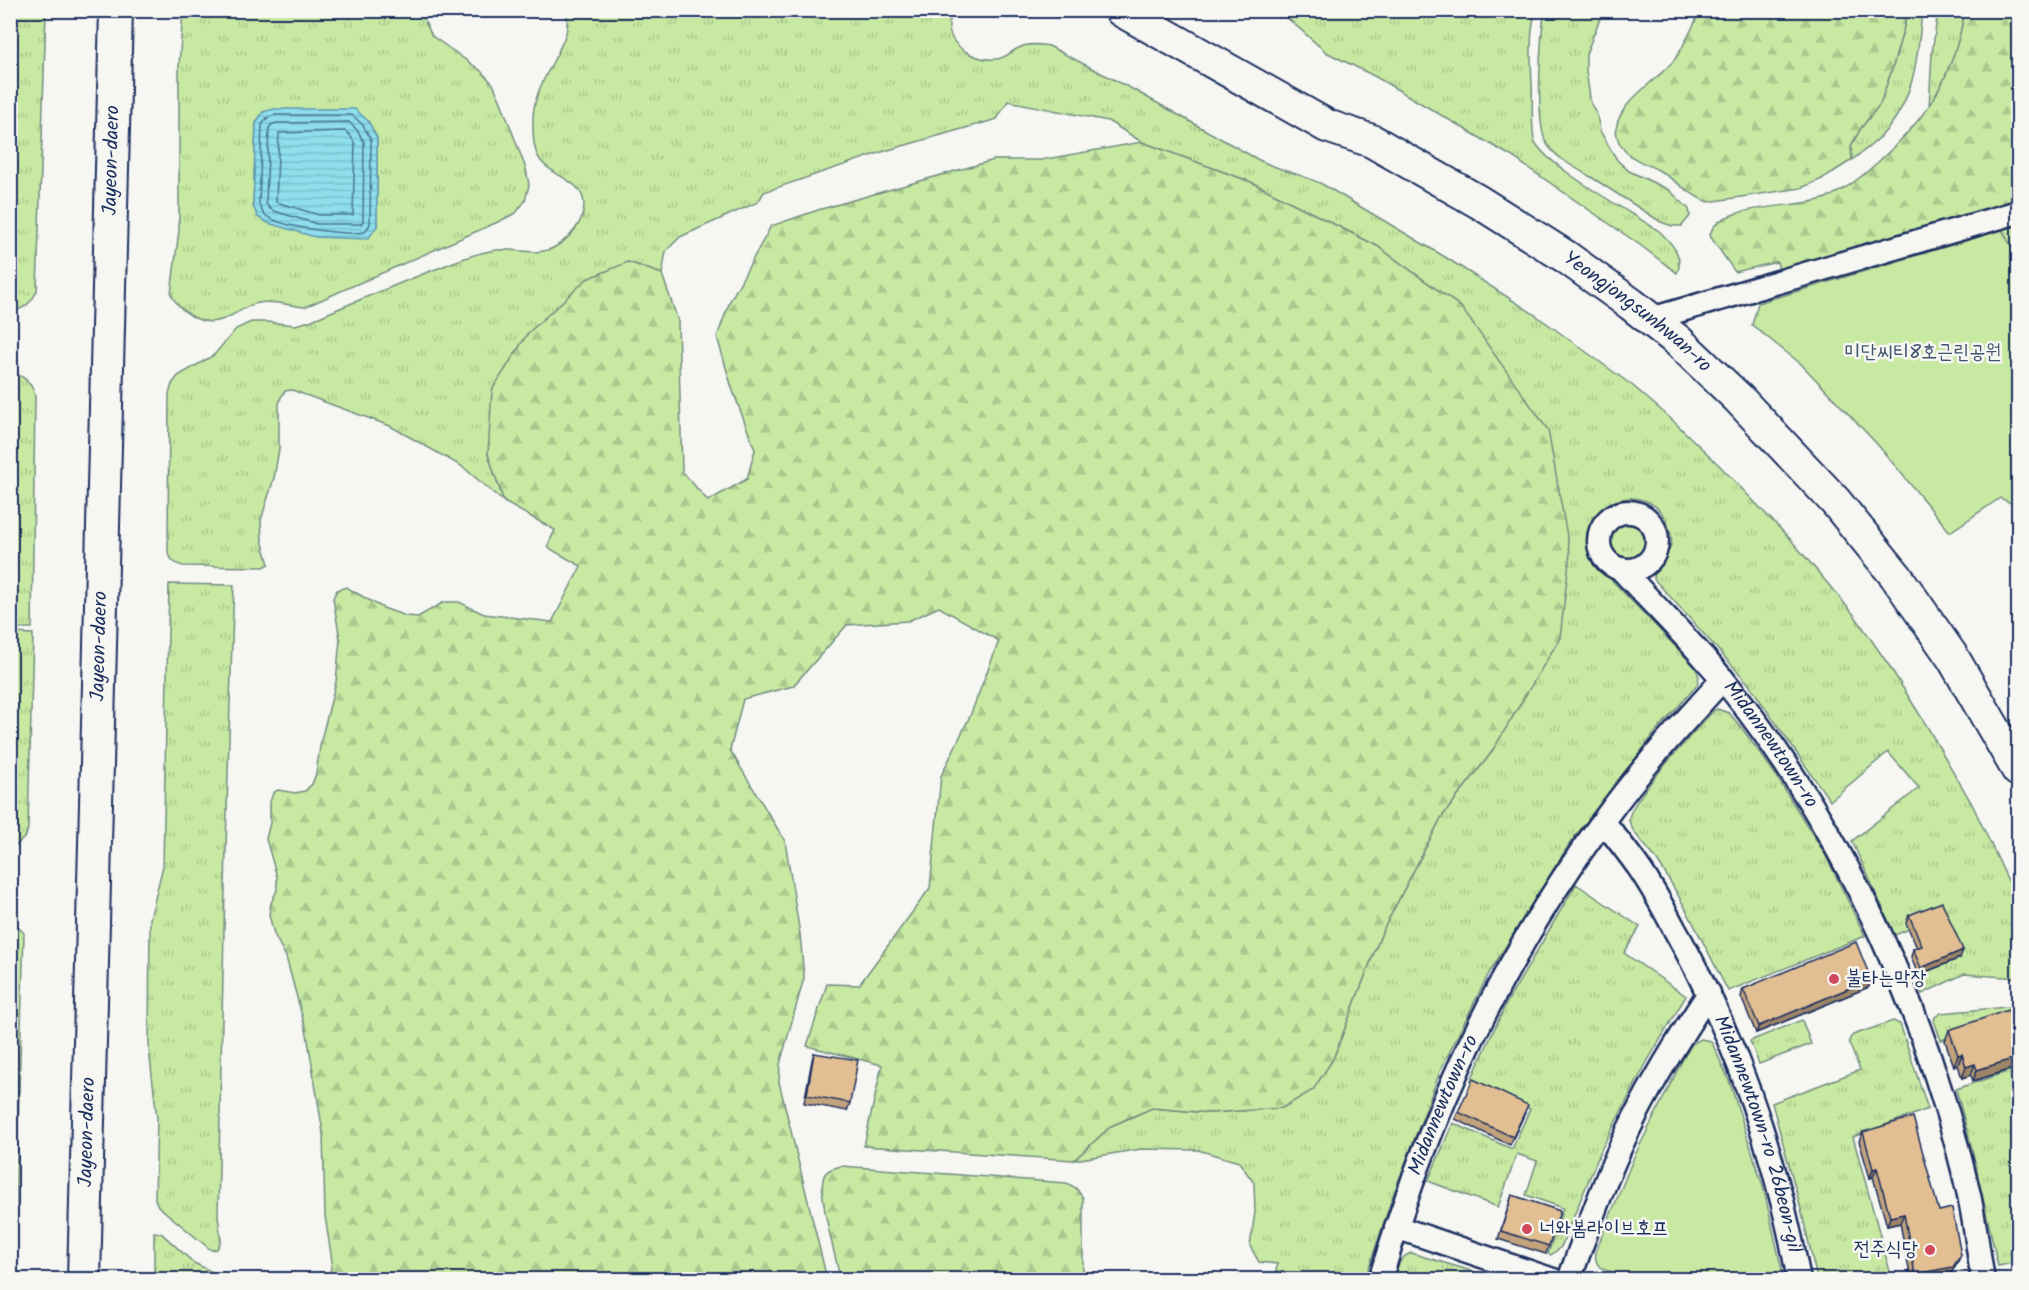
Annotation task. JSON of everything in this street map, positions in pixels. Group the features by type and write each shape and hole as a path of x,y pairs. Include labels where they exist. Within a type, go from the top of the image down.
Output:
{"main road":[{"name":"Jayeon-daero","path":"84,1280 116,10"},
{"name":"Yeongjongsunhwan-ro","path":"1121,10 1327,126 1372,141 1479,202 1566,257 1678,341 1738,398 1835,501 1896,576 1953,658 2019,770"}],"street":[{"path":"1651,319 2019,213"},
{"path":"1621,569 1723,679"},
{"name":"Midannewtown-ro","path":"1380,1280 1396,1227 1425,1147 1481,1018 1507,970 1545,905 1603,821 1659,750 1723,679 1791,772 1843,858 1908,1000 1932,1066 1969,1195 1983,1280"},
{"name":"Midannewtown-ro 26beon-gil","path":"1603,821 1640,869 1685,946 1709,993 1737,1062 1775,1172 1799,1280"},
{"name":"Midannewtown-ro 26beon-gil","path":"1569,1280 1615,1158 1628,1130 1660,1070 1709,993"},
{"path":"1396,1227 1553,1280"}],"green space":[{"path":"11,10 46,11 37,291 26,305 10,311"},
{"path":"183,11 420,11 432,36 480,70 493,84 526,169 529,185 525,201 516,213 500,221 305,307 264,302 248,306 221,320 213,322 198,319 185,312 171,294 179,230 179,66","holes":["263,112 368,121 377,138 377,226 253,206 256,123"]},
{"path":"567,11 951,11 949,27 951,36 960,48 974,56 996,59 1024,46 1049,46 1134,90 1257,159 1322,184 1445,257 1534,314 1633,386 1669,417 1791,540 1855,616 1928,728 1972,804 2018,902 2018,978 1964,974 1922,994 1914,977 1960,958 1907,923 1909,929 1895,935 1852,841 1919,788 1888,752 1830,801 1748,683 1654,579 1654,573 1671,545 1671,535 1665,518 1654,505 1639,499 1624,499 1610,504 1598,514 1592,529 1593,548 1603,571 1695,667 1699,676 1698,683 1655,733 1570,843 1489,973 1441,1069 1392,1198 1365,1279 1273,1279 1278,1264 1259,1262 1250,1246 1255,1212 1254,1183 1239,1162 1198,1150 1141,1149 1074,1160 1111,1126 1152,1108 1210,1113 1282,1108 1313,1089 1333,1059 1382,932 1441,818 1491,753 1461,307 1377,246 1251,182 1142,142 1108,121 1008,101 997,119 885,151 764,192 758,202 680,237 666,251 662,274 628,262 488,454 504,502 463,467 390,426 292,390 285,391 279,404 279,449 274,478 261,520 262,540 269,564 264,567 183,566 175,563 168,552 169,394 178,376 214,355 236,329 251,322 295,325 470,256 497,250 534,252 548,250 561,243 579,224 584,204 579,189 541,161 536,151 533,134 534,106 537,95 566,33"},
{"path":"1275,11 1536,11 1531,47 1534,139 1540,149 1553,161 1589,188 1659,231 1676,250 1679,261 1677,273 1511,156 1376,77 1326,52 1285,16"},
{"path":"1545,11 1603,11 1586,54 1591,104 1597,115 1600,131 1617,160 1629,171 1669,190 1689,209 1690,216 1682,226 1672,226 1661,222 1567,163 1547,144 1543,134 1540,100 1540,58"},
{"path":"1700,11 1906,11 1893,66 1880,104 1861,128 1851,146 1852,160 1822,179 1801,188 1708,202 1626,152 1618,139 1617,126 1622,113 1631,101 1675,59"},
{"path":"1906,11 1922,11 1919,44 1908,93 1892,123 1881,136 1852,160 1851,146 1861,128 1880,104 1893,66"},
{"path":"1938,11 1965,11 1952,60 1929,107 1932,53"},
{"path":"1965,11 2018,11 2018,201 1779,270 1777,262 1735,272 1710,236 1715,225 1726,217 1742,212 1826,198 1847,187 1866,172 1912,128 1936,94 1953,57"},
{"path":"1142,142 1251,182 1377,246 1461,307 1548,430 1570,553 1560,638 1491,753 1441,818 1382,932 1333,1059 1313,1090 1282,1108 1210,1113 1152,1108 1111,1126 1074,1160 864,1146 882,1065 807,1046 827,984 859,985 930,888 941,776 970,716 999,641 939,607 908,621 847,625 793,686 743,699 730,750 785,841 800,934 804,978 780,1064 779,1082 827,1279 329,1279 332,1261 325,1216 323,1133 307,1034 286,957 274,934 269,915 277,890 277,877 266,839 273,793 278,790 295,793 305,791 312,784 316,774 321,740 336,682 340,639 333,598 337,590 346,587 383,608 406,616 418,617 444,602 459,602 484,614 552,622 581,566 547,547 555,530 504,502 488,454 492,390 528,333 587,279 628,262 662,274 678,321 682,471 708,501 747,479 755,450 732,388 717,337 730,301 771,226 818,210 994,160 1041,160"},
{"path":"2018,225 2018,258 2002,230"},
{"name":"미단씨티8호근린공원","path":"2002,230 2018,258 2018,506 2000,498 1950,532 1877,444 1801,364 1752,325 1758,303"},
{"path":"11,372 27,381 35,397 32,628 11,628"},
{"path":"1628,522 1635,523 1641,528 1646,534 1646,548 1641,554 1635,559 1628,560 1621,559 1615,554 1610,548 1609,541 1610,534 1615,528 1621,523"},
{"path":"169,584 234,585 221,1058 218,1216 221,1240 217,1249 211,1250 158,1206 155,1199 157,1118 149,1049 150,919 163,866"},
{"path":"11,633 33,634 28,828 26,836 11,850"},
{"path":"1717,709 1729,713 1773,771 1826,856 1865,936 1728,991 1676,891 1656,859 1635,833 1629,818 1652,780"},
{"path":"1576,884 1640,927 1624,953 1686,996 1648,1060 1602,1148 1561,1247 1551,1255 1548,1254 1563,1208 1526,1195 1537,1161 1517,1154 1498,1207 1428,1181 1453,1123 1512,1149 1530,1109 1471,1080 1506,1004"},
{"path":"10,919 24,933 16,1188 16,1280 10,1279"},
{"path":"2018,1006 2018,1062 2005,1020 1941,1040 1934,1021 1935,1017 1941,1013"},
{"path":"1802,1020 1811,1044 1759,1064 1750,1041"},
{"path":"1893,1021 1900,1024 1928,1109 1853,1137 1892,1279 1817,1279 1801,1209 1772,1103 1860,1070 1849,1043 1850,1038"},
{"path":"1701,1039 1710,1041 1713,1045 1729,1080 1763,1186 1784,1279 1657,1278 1610,1271 1599,1266 1597,1262 1597,1248 1634,1157 1684,1057 1692,1044"},
{"path":"2018,1068 2018,1262 1998,1266 1956,1089"},
{"path":"841,1166 1067,1183 1076,1188 1083,1198 1083,1279 840,1279 825,1209 823,1182 827,1172"},
{"path":"154,1232 161,1233 194,1263 217,1274 222,1279 154,1279"},
{"path":"1412,1253 1499,1279 1394,1279 1401,1260"}],"water":[{"path":"274,109 355,109 368,121 377,138 377,226 368,239 315,237 268,223 258,217 253,206 256,123 263,112"}],"building":[{"path":"1942,902 1963,950 1921,968 1913,949 1922,946 1909,915"},
{"path":"1856,942 1871,979 1759,1026 1743,989"},
{"path":"2008,1010 2019,1043 2019,1057 1977,1070 1975,1064 1966,1067 1962,1054 1958,1055 1949,1030"},
{"path":"814,1053 858,1060 850,1103 807,1095"},
{"path":"1473,1079 1528,1105 1513,1137 1458,1112"},
{"path":"1913,1117 1939,1211 1952,1208 1961,1255 1953,1267 1915,1274 1904,1214 1890,1217 1877,1168 1873,1169 1863,1132"},
{"path":"1512,1195 1560,1211 1549,1246 1501,1231"}],"place":[{"name":"불타는막장","path":"1834,979"},
{"name":"너와봄라이브호프","path":"1527,1229"},
{"name":"전주식당","path":"1930,1250"}]}
